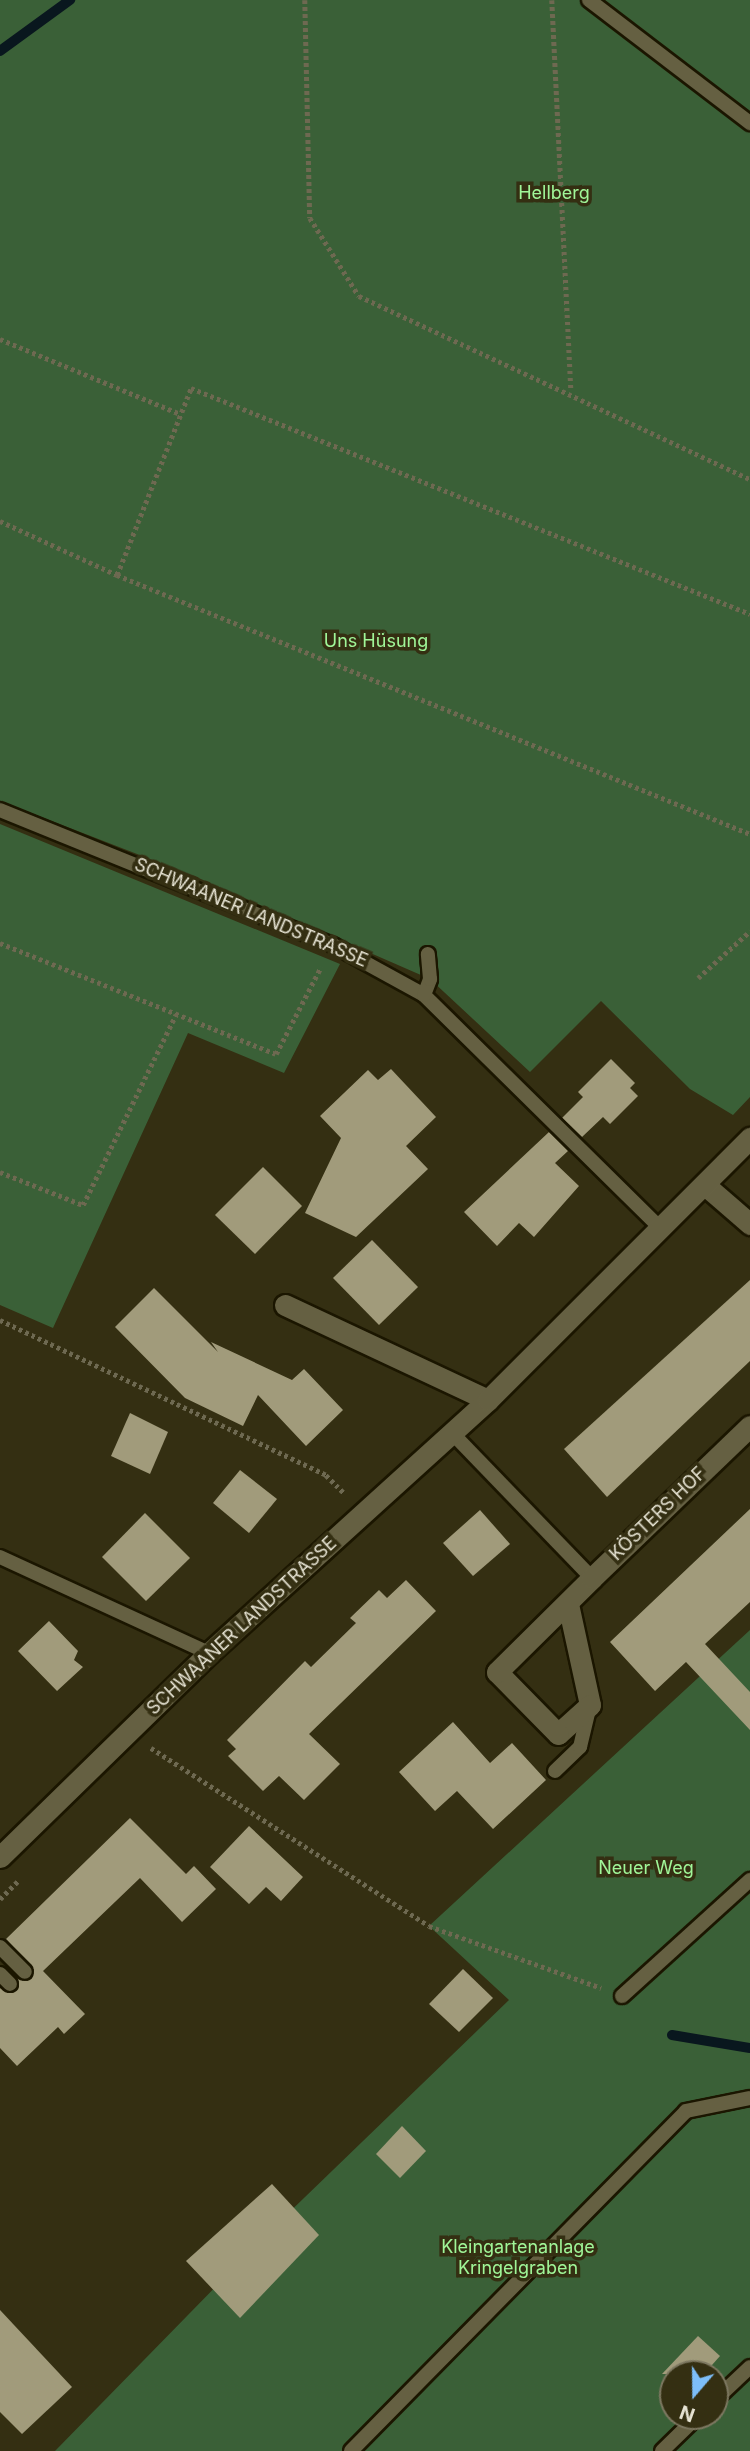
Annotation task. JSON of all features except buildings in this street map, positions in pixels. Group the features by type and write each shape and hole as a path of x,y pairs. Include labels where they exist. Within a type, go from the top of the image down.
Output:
{"street":[{"name":"SCHWAANER LANDSTRASSE","path":"0,1857 209,1653 488,1400 750,1139"},
{"path":"705,1185 750,1224"},
{"path":"285,1305 488,1400"},
{"name":"KÖSTERS HOF","path":"590,1705 558,1734 498,1672 750,1426"},
{"path":"568,1604 590,1705"}],"lane":[{"path":"589,0 750,122"},
{"name":"SCHWAANER LANDSTRASSE","path":"0,810 332,945 424,995 660,1228"},
{"path":"424,995 430,979 428,954"},
{"path":"452,1433 592,1578"},
{"path":"0,1557 209,1653"},
{"path":"555,1771 580,1747 590,1705"},
{"path":"622,1996 750,1880"},
{"path":"0,1947 25,1972"},
{"path":"351,2451 686,2111 750,2098"},
{"path":"729,2387 750,2367"},
{"path":"662,2451 684,2430"}],"path":[{"path":"306,0 310,218 359,296 571,392 750,479"},
{"path":"552,0 571,392"},
{"path":"0,339 180,414"},
{"path":"117,575 191,388 750,614"},
{"path":"0,521 117,575 750,834"},
{"path":"698,978 750,931"},
{"path":"0,943 276,1054 332,945"},
{"path":"0,1171 83,1205 176,1014"},
{"path":"0,1320 326,1475 364,1513"},
{"path":"128,1734 429,1926 622,1996"}],"green space":[{"name":"Uns Hüsung","path":"0,0 750,0 750,1097 733,1115 690,1089 601,1001 530,1072 430,979 194,876 0,801"},
{"path":"0,824 340,964 284,1073 188,1033 53,1328 0,1305"},
{"name":"Kleingartenanlage Kringelgraben","path":"750,1630 750,2451 55,2451 275,2226 509,2000 429,1926"}],"waterway":[{"path":"0,51 70,0"},
{"path":"672,2035 750,2048"}],"park label":[{"name":"Hellberg","path":"554,193"},
{"name":"Neuer Weg","path":"646,1868"}]}
